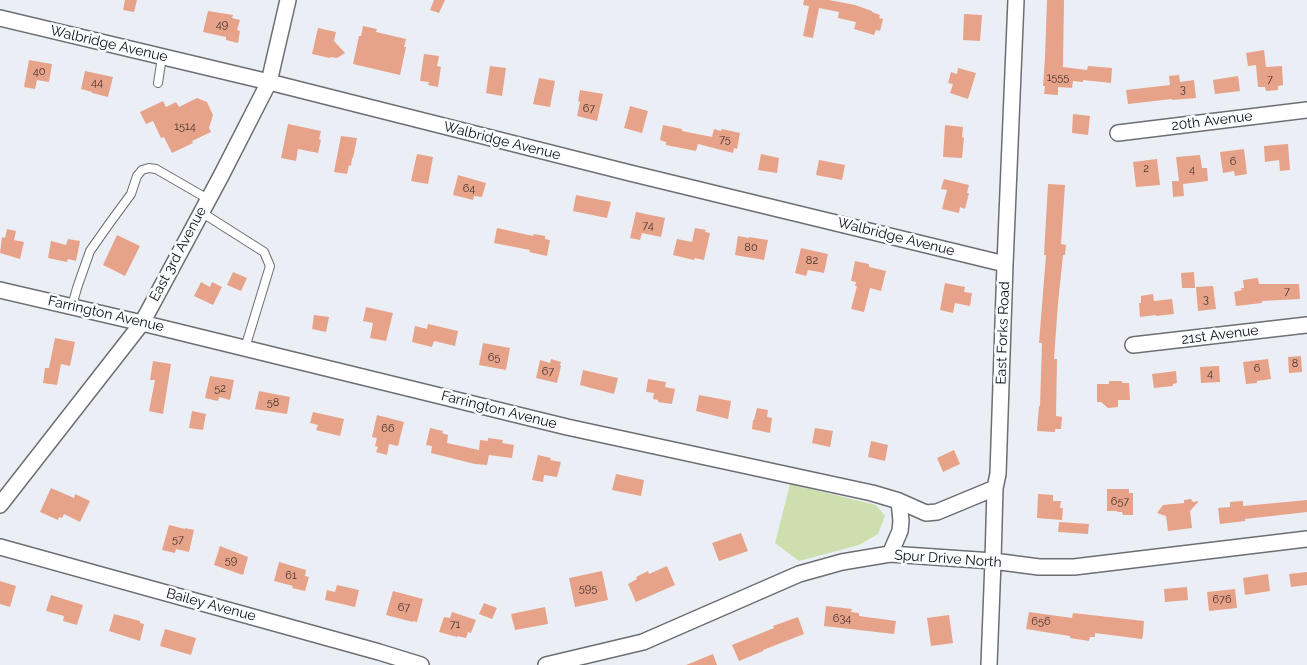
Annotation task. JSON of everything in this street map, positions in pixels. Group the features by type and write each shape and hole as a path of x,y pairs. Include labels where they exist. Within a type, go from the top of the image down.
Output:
{"street":[{"name":"East 3rd Avenue","path":"0,505 142,323 269,82 288,0"},
{"name":"East Forks Road","path":"989,665 1016,0"},
{"name":"Walbridge Avenue","path":"0,18 269,82 630,173 1005,264"},
{"name":"20th Avenue","path":"1118,133 1307,110"},
{"name":"Farrington Avenue","path":"0,290 567,427 872,493 899,501 926,513"},
{"name":"21st Avenue","path":"1133,345 1307,325"},
{"path":"900,531 926,513 937,512 995,488"},
{"path":"890,554 900,531 899,501"},
{"name":"Spur Drive North","path":"546,665 643,642 799,574 842,562 890,554 993,561 1039,567 1074,567 1307,539"},
{"name":"Bailey Avenue","path":"0,547 420,665"}],"lane":[{"path":"158,83 162,57"},
{"path":"72,306 90,251 131,194 137,176 142,170 148,168 156,169 264,252 270,266 245,348"}],"green space":[{"path":"790,484 876,505 885,516 878,534 859,545 799,561 775,543"}],"building":[{"path":"125,0 137,0 134,12 123,10"},
{"path":"434,0 445,0 439,13 430,10"},
{"path":"804,0 829,0 855,5 872,11 880,15 879,18 883,19 880,31 876,30 874,35 854,29 856,22 838,18 839,12 819,8 813,38 803,36 809,6 803,5"},
{"path":"1047,0 1064,0 1063,67 1087,70 1088,66 1112,68 1111,83 1083,80 1083,82 1073,81 1072,88 1058,87 1058,95 1044,94"},
{"path":"208,11 233,15 232,18 240,20 237,30 240,31 238,43 226,40 226,37 203,32"},
{"path":"964,14 982,15 980,41 963,40"},
{"path":"363,26 377,29 376,32 406,39 400,75 353,64"},
{"path":"318,28 336,32 334,41 345,53 337,58 312,54"},
{"path":"1264,50 1266,67 1282,66 1283,85 1278,86 1278,90 1266,91 1265,87 1258,87 1256,65 1248,66 1246,53"},
{"path":"424,54 439,56 437,66 441,67 438,87 428,85 429,82 420,81"},
{"path":"29,60 52,64 49,82 37,80 35,89 24,87"},
{"path":"490,66 506,68 502,96 486,93"},
{"path":"958,68 976,73 968,99 950,93 953,84 948,83 951,72 957,74"},
{"path":"85,71 113,77 108,97 81,89"},
{"path":"1179,75 1180,82 1194,80 1196,98 1128,104 1126,90 1170,85 1169,76"},
{"path":"1238,76 1240,91 1215,94 1213,80"},
{"path":"539,78 555,81 550,107 533,104"},
{"path":"580,90 603,94 597,121 577,116"},
{"path":"197,98 207,102 213,115 209,128 211,132 172,153 164,137 161,138 153,121 146,124 140,112 163,101 166,107 176,102 179,107"},
{"path":"630,106 648,111 642,133 624,128"},
{"path":"1073,114 1090,116 1088,135 1072,133"},
{"path":"288,124 321,131 318,153 298,149 296,161 281,158"},
{"path":"663,125 712,137 714,129 740,133 737,149 734,148 733,153 698,144 696,151 666,145 666,142 660,140"},
{"path":"945,125 963,127 962,158 943,157"},
{"path":"341,136 357,138 351,166 349,165 347,174 334,172"},
{"path":"1288,144 1290,170 1280,171 1279,160 1265,162 1264,146"},
{"path":"1244,149 1247,174 1235,176 1234,171 1223,173 1220,152"},
{"path":"417,154 433,157 428,184 411,181"},
{"path":"761,154 779,158 777,173 758,170"},
{"path":"1200,155 1202,168 1207,168 1208,181 1183,184 1184,196 1173,197 1172,181 1179,181 1176,157"},
{"path":"1157,159 1160,185 1136,187 1133,162"},
{"path":"819,160 845,165 842,180 816,175"},
{"path":"458,175 486,183 482,197 474,196 473,200 453,195"},
{"path":"944,179 969,185 965,209 960,207 959,213 942,209 947,190 941,189"},
{"path":"1048,184 1065,185 1061,244 1066,245 1065,255 1063,255 1054,359 1057,359 1056,416 1062,417 1061,429 1055,429 1055,432 1037,431 1040,406 1042,343 1039,343 1046,255 1044,255"},
{"path":"576,195 611,202 607,218 573,211"},
{"path":"636,212 665,218 661,237 642,233 640,240 630,238"},
{"path":"497,228 533,236 534,234 545,236 545,239 550,240 547,256 529,252 530,250 494,243"},
{"path":"695,228 706,230 705,232 710,233 704,260 695,258 694,260 673,255 677,239 692,242"},
{"path":"7,229 16,231 14,240 24,242 20,259 0,253 2,237 5,238"},
{"path":"117,235 140,246 125,276 103,265"},
{"path":"738,236 768,240 764,260 735,255"},
{"path":"68,239 80,241 76,261 68,259 67,262 48,258 51,241 66,245"},
{"path":"801,248 828,254 824,273 808,270 806,276 795,273"},
{"path":"855,261 886,271 881,291 870,288 864,312 851,309 857,286 855,286 856,282 851,281"},
{"path":"233,272 247,278 241,291 227,285"},
{"path":"1194,272 1195,288 1182,288 1181,273"},
{"path":"1258,278 1259,284 1299,284 1300,299 1262,301 1262,303 1236,306 1234,292 1244,288 1243,280"},
{"path":"201,282 210,287 212,282 222,287 213,305 194,296"},
{"path":"945,283 965,287 964,292 972,293 970,306 955,303 953,313 940,310"},
{"path":"1213,286 1216,309 1198,311 1196,287"},
{"path":"1153,294 1154,301 1172,299 1174,314 1140,317 1139,303 1141,303 1141,296"},
{"path":"366,307 393,313 386,341 370,338 373,323 363,321"},
{"path":"314,315 329,317 326,332 312,329"},
{"path":"428,324 458,331 455,346 434,341 432,347 412,342 415,326 427,329"},
{"path":"55,338 75,342 70,366 61,364 57,385 43,383 45,368 49,368"},
{"path":"483,343 510,348 506,370 479,365"},
{"path":"1301,356 1302,372 1289,373 1288,357"},
{"path":"551,359 561,362 557,383 536,378 540,360 550,363"},
{"path":"1268,359 1271,379 1246,384 1243,362"},
{"path":"153,361 171,364 163,414 149,411 155,380 150,380"},
{"path":"1219,366 1220,382 1201,383 1200,367"},
{"path":"583,370 618,378 614,394 580,385"},
{"path":"1176,371 1177,383 1173,384 1173,386 1154,388 1152,374"},
{"path":"210,376 234,380 230,400 219,397 218,401 205,398"},
{"path":"648,379 666,382 665,387 675,389 672,404 658,402 658,400 653,399 654,393 646,392"},
{"path":"1109,381 1129,383 1130,400 1118,400 1118,407 1108,408 1101,402 1097,402 1097,384 1109,384"},
{"path":"259,391 290,397 287,414 255,409"},
{"path":"699,395 731,401 728,419 696,411"},
{"path":"757,408 768,410 767,417 772,418 770,433 752,429"},
{"path":"192,411 206,414 203,430 189,428"},
{"path":"313,412 344,419 340,436 316,430 318,425 310,423"},
{"path":"377,415 404,422 398,446 389,444 387,455 376,452 378,447 375,446 377,438 372,437"},
{"path":"430,428 443,431 442,433 448,435 447,443 479,450 480,440 488,441 488,438 503,440 502,443 514,445 512,458 489,455 487,465 475,464 431,453 432,446 426,445"},
{"path":"815,428 833,431 830,447 812,443"},
{"path":"871,441 888,445 885,461 868,457"},
{"path":"954,450 960,464 943,472 937,458"},
{"path":"538,455 561,462 557,477 544,475 543,482 532,480"},
{"path":"616,474 644,480 641,496 612,490"},
{"path":"51,488 74,498 75,494 90,501 80,522 64,514 58,520 40,512"},
{"path":"1107,489 1129,489 1129,493 1133,493 1133,515 1123,515 1122,512 1117,511 1107,511"},
{"path":"1038,494 1053,495 1053,501 1061,501 1060,508 1063,508 1062,520 1037,518"},
{"path":"1191,499 1193,502 1199,501 1190,511 1192,528 1168,531 1166,516 1157,513 1163,505 1184,503 1184,500"},
{"path":"1307,500 1307,512 1245,519 1245,521 1220,524 1218,508 1230,507 1230,502 1243,501 1243,506"},
{"path":"1059,522 1089,524 1088,534 1058,532"},
{"path":"169,525 194,530 189,552 176,549 175,553 162,550"},
{"path":"741,533 748,551 719,561 712,543"},
{"path":"220,546 248,557 243,575 214,565"},
{"path":"279,562 306,570 305,576 309,577 305,591 274,581"},
{"path":"667,566 675,585 636,602 628,584 637,579 636,577 648,571 649,574"},
{"path":"602,571 608,600 575,607 569,578"},
{"path":"1307,572 1307,585 1291,587 1289,574"},
{"path":"1268,574 1270,591 1245,595 1243,578"},
{"path":"0,581 16,586 10,607 0,604"},
{"path":"337,585 359,590 355,607 325,600 327,590 335,592"},
{"path":"1187,587 1188,600 1165,602 1164,589"},
{"path":"1235,589 1237,608 1209,611 1207,592"},
{"path":"393,591 423,599 417,622 386,615"},
{"path":"51,595 83,605 77,625 63,621 64,616 46,611"},
{"path":"484,603 497,608 492,619 479,614"},
{"path":"826,606 852,609 851,612 859,613 859,616 896,621 894,634 824,626"},
{"path":"545,607 548,624 515,630 511,614"},
{"path":"452,612 476,620 471,633 468,632 466,638 439,632 444,617 450,618"},
{"path":"1029,612 1072,618 1073,613 1144,621 1143,635 1142,639 1095,633 1095,637 1090,637 1089,641 1070,638 1070,636 1026,629"},
{"path":"114,614 140,621 140,623 144,624 140,641 109,631"},
{"path":"949,615 953,643 931,646 927,618"},
{"path":"798,617 804,634 739,661 732,645"},
{"path":"165,629 196,638 191,655 160,646"},
{"path":"713,654 717,665 686,665"}]}
